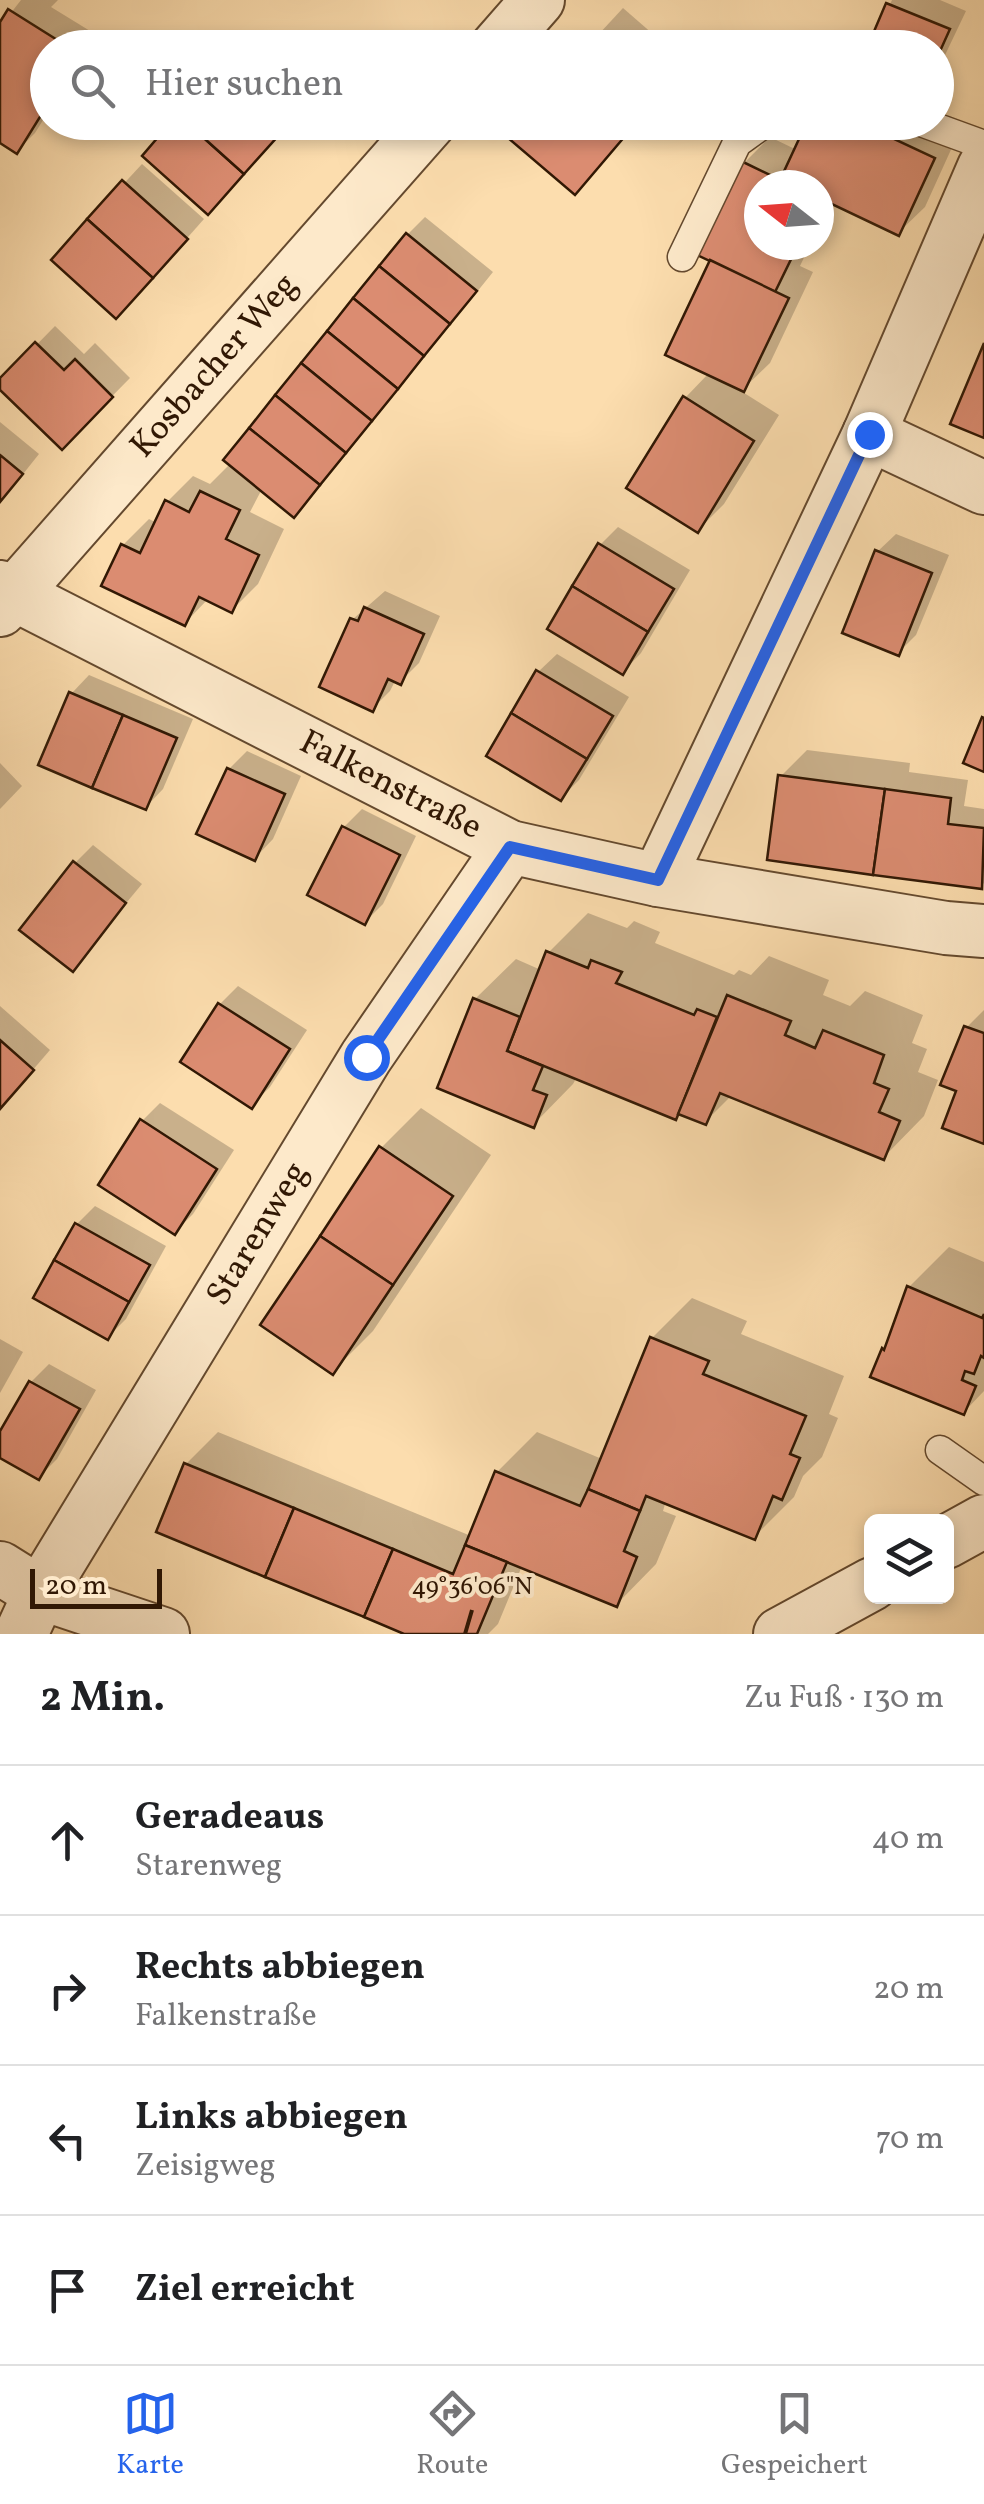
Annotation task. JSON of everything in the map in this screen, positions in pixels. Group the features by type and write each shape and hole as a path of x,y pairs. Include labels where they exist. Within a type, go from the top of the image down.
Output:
{"street":[{"path":"512,30 538,0"},
{"name":"Kosbacher Weg","path":"5,598 414,140"},
{"path":"658,880 869,434 984,167"},
{"path":"869,434 984,488"},
{"name":"Falkenstraße","path":"5,598 510,847 658,880 984,931"},
{"name":"Starenweg","path":"21,1598 366,1057 510,847"},
{"path":"954,1538 984,1521"},
{"path":"780,1634 864,1588"},
{"path":"21,1598 163,1634"}],"lane":[{"path":"954,134 984,145"},
{"path":"682,257 741,140"},
{"path":"940,1450 984,1480"}],"building":[{"path":"886,3 950,29 950,30 875,30"},
{"path":"8,9 41,30 30,30 30,133 17,154 0,143 0,22"},
{"path":"156,140 206,140 244,174 208,215 142,156"},
{"path":"206,140 275,140 244,174"},
{"path":"511,140 622,140 575,195"},
{"path":"799,140 896,140 935,158 899,236 834,205 834,170 785,170"},
{"path":"741,161 760,170 744,170 744,260 791,260 775,292 697,255"},
{"path":"122,180 188,239 153,278 87,219"},
{"path":"87,219 153,278 116,319 51,260"},
{"path":"406,233 477,291 450,324 379,266"},
{"path":"710,260 789,298 744,392 665,355"},
{"path":"379,266 450,324 424,356 353,298"},
{"path":"353,298 424,356 398,389 327,331"},
{"path":"327,331 398,389 372,421 301,363"},
{"path":"35,342 64,370 75,359 113,397 62,450 0,390 0,378"},
{"path":"984,343 984,438 950,424"},
{"path":"301,363 372,421 346,453 275,395"},
{"path":"275,395 346,453 320,485 249,428"},
{"path":"683,396 754,441 698,533 626,488"},
{"path":"249,428 320,485 294,518 223,460"},
{"path":"0,455 23,474 0,502"},
{"path":"200,491 240,510 226,539 259,555 232,613 199,597 185,626 101,586 121,544 140,553 165,500 189,512"},
{"path":"598,543 674,589 648,632 572,586"},
{"path":"875,550 932,573 899,656 842,633"},
{"path":"572,586 648,632 623,675 547,629"},
{"path":"364,607 424,634 401,685 388,679 373,712 319,687 350,618 358,621"},
{"path":"536,670 613,716 587,759 511,713"},
{"path":"69,692 123,715 92,788 38,765"},
{"path":"511,713 587,759 561,801 486,756"},
{"path":"123,715 177,738 146,810 92,788"},
{"path":"984,718 984,772 963,763"},
{"path":"227,768 285,794 255,861 196,834"},
{"path":"778,775 885,789 873,875 767,860"},
{"path":"885,789 951,798 948,824 984,828 982,889 873,875"},
{"path":"342,826 400,855 365,925 307,895"},
{"path":"73,861 126,903 73,972 19,930"},
{"path":"546,951 588,968 591,960 622,972 616,983 694,1015 697,1009 717,1017 676,1120 507,1051"},
{"path":"727,995 791,1021 785,1035 815,1048 823,1030 884,1055 874,1083 889,1089 879,1112 900,1121 884,1160 720,1093 706,1125 678,1114"},
{"path":"473,998 520,1017 507,1051 543,1066 533,1090 547,1095 534,1128 437,1088"},
{"path":"218,1003 290,1049 252,1109 180,1062"},
{"path":"964,1026 984,1033 984,1144 942,1128 956,1091 940,1085"},
{"path":"0,1040 34,1070 0,1109"},
{"path":"140,1119 217,1169 175,1235 98,1185"},
{"path":"379,1146 453,1196 393,1285 320,1236"},
{"path":"75,1223 150,1265 129,1302 54,1260"},
{"path":"320,1236 393,1285 333,1375 260,1325"},
{"path":"54,1260 129,1302 108,1340 33,1298"},
{"path":"907,1286 982,1318 984,1314 984,1358 981,1356 974,1374 965,1371 962,1380 976,1386 964,1415 870,1377"},
{"path":"650,1337 709,1361 703,1374 806,1416 790,1454 800,1458 782,1500 773,1496 755,1540 646,1496 640,1511 588,1489"},
{"path":"29,1381 80,1409 39,1480 0,1458 0,1431"},
{"path":"184,1463 294,1508 265,1577 156,1532"},
{"path":"495,1471 580,1506 588,1489 640,1511 624,1551 637,1557 617,1607 465,1545"},
{"path":"294,1508 393,1549 364,1617 265,1577"},
{"path":"465,1545 507,1562 477,1634 404,1634 364,1617 393,1549 453,1574"}],"route":[{"path":"366,1057 510,847 658,880 869,434"}]}
